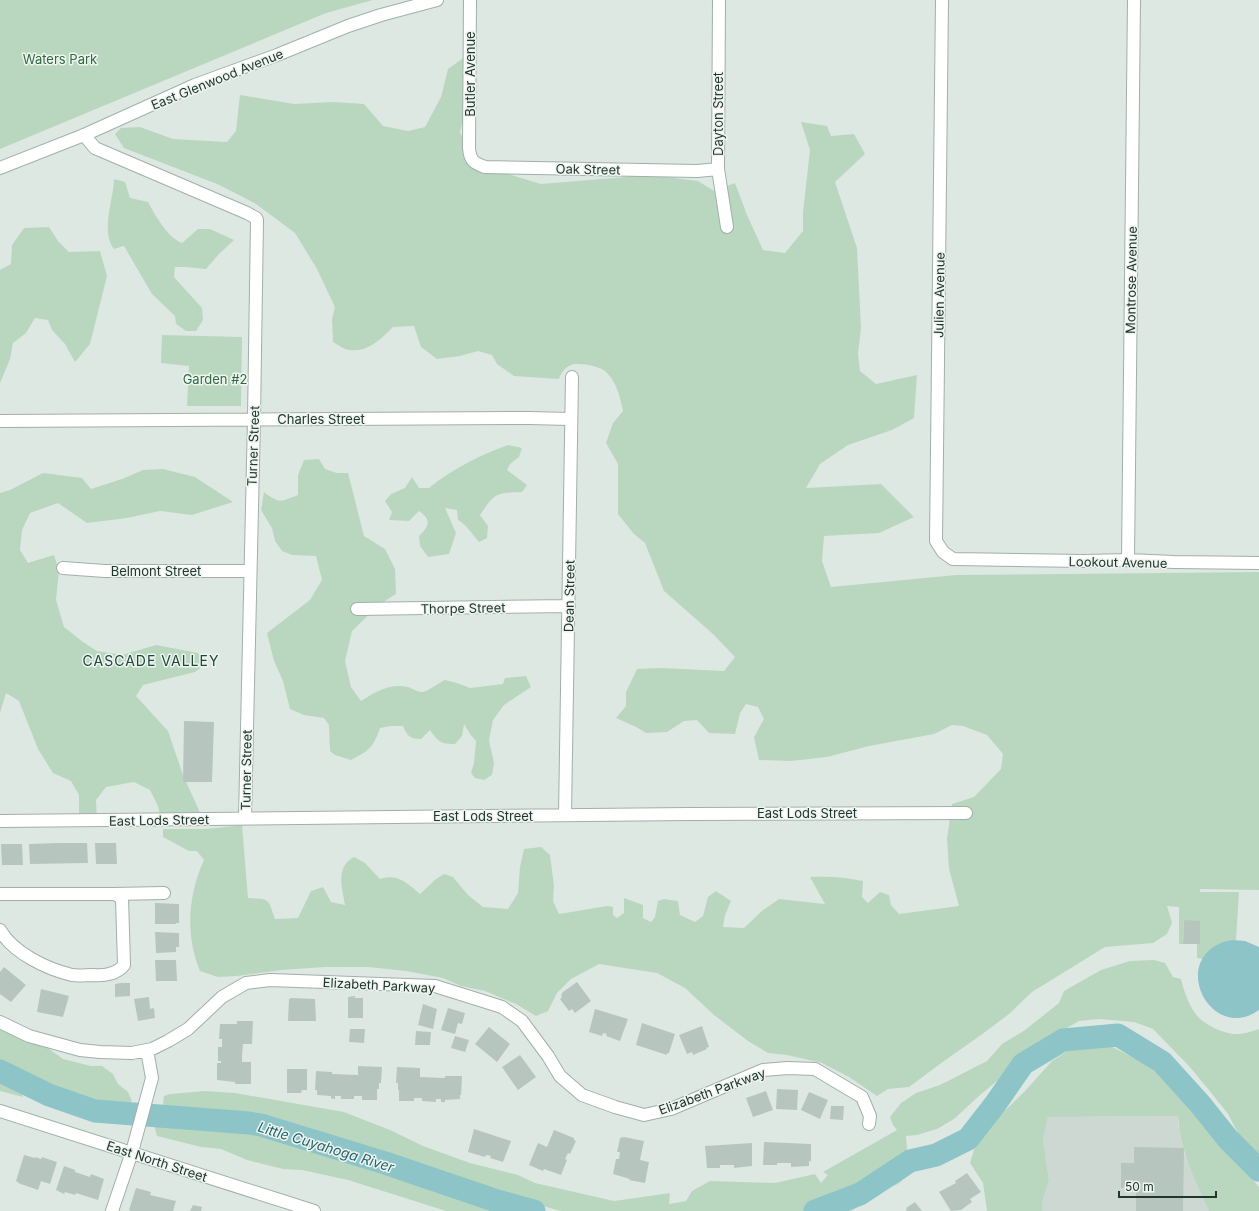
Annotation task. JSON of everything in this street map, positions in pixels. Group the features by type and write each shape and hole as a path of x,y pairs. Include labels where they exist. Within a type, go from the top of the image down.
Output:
{"street":[{"name":"East Glenwood Avenue","path":"0,168 84,135 195,86 348,26 381,15 437,0"},
{"name":"Butler Avenue","path":"469,148 470,0"},
{"name":"Dayton Street","path":"719,0 718,169 727,227"},
{"name":"Julien Avenue","path":"942,0 935,531 936,541 943,552 953,559 978,560"},
{"name":"Montrose Avenue","path":"1128,560 1134,0"},
{"name":"Turner Street","path":"84,135 95,148 256,218 254,419 245,818"},
{"name":"Oak Street","path":"469,148 471,159 476,164 485,167 697,171 718,169"},
{"name":"Dean Street","path":"565,815 569,606 570,419 572,377"},
{"name":"Charles Street","path":"0,421 570,419"},
{"name":"Lookout Avenue","path":"978,560 1128,560 1259,563"},
{"name":"Belmont Street","path":"63,568 105,571 250,571"},
{"name":"Thorpe Street","path":"357,609 569,606"},
{"name":"East Lods Street","path":"0,821 565,815 966,813"},
{"path":"0,894 164,893"},
{"path":"0,930 5,939 21,952 47,967 73,975 100,976 114,973 124,966 122,898 114,894"},
{"name":"Elizabeth Parkway","path":"0,1022 29,1036 80,1050 132,1053 147,1050 168,1041 188,1029 222,997 246,983 270,980 435,986 502,1007 522,1021 562,1078 582,1095 615,1107 644,1115 671,1109 763,1070 788,1068 815,1069 862,1097 870,1116 870,1124"},
{"path":"112,1211 132,1152 152,1078 147,1050"},
{"name":"East North Street","path":"0,1111 314,1211"}],"shaded area":[{"path":"1178,1116 1178,1124 1184,1152 1209,1211 1042,1211 1043,1199 1049,1181 1043,1140 1048,1117"}],"green space":[{"name":"Waters Park","path":"0,0 373,0 326,13 0,149"},
{"path":"466,56 466,109 460,132 470,156 485,167 541,184 650,175 698,181 714,191 735,183 747,215 763,250 785,253 803,231 803,212 810,150 801,122 827,126 831,136 854,134 865,154 835,182 857,248 861,328 858,354 860,371 876,384 917,375 914,418 892,430 848,445 820,464 806,488 881,484 914,517 879,533 824,536 822,561 831,587 956,575 1259,572 1259,890 1200,889 1200,892 1239,892 1236,940 1210,950 1203,959 1197,958 1197,944 1200,944 1200,921 1184,921 1183,944 1179,944 1179,907 1167,906 1172,923 1167,934 1153,943 1105,947 1032,992 1009,1014 909,1087 888,1089 877,1096 849,1077 822,1063 787,1055 768,1053 748,1041 714,1015 685,988 657,973 599,964 571,979 557,993 548,1011 536,1016 516,1004 485,991 461,986 443,978 406,971 368,967 325,967 218,977 200,971 192,943 190,915 195,887 204,860 197,851 189,851 163,837 163,829 207,829 242,825 248,898 267,901 271,907 275,919 298,918 311,891 323,887 331,902 345,905 341,878 342,872 348,861 354,857 365,863 380,879 386,877 397,878 402,880 420,894 436,879 444,874 453,877 468,895 483,907 508,909 518,893 520,867 524,849 541,847 550,855 554,886 553,901 559,914 607,906 613,907 613,915 617,918 624,913 624,898 643,905 643,918 651,922 655,917 658,901 664,899 678,901 680,915 695,922 703,916 708,897 716,891 731,901 725,915 723,927 744,928 763,910 779,899 825,904 810,877 836,877 863,881 862,897 868,903 880,892 889,895 891,905 899,914 959,906 949,869 947,839 952,804 974,797 1001,769 1003,754 987,735 963,726 952,725 934,734 869,746 827,757 791,761 759,760 754,737 764,719 758,707 746,704 740,713 735,734 709,733 697,720 684,721 667,732 646,733 616,718 626,706 626,692 637,669 662,668 724,671 735,657 713,634 664,591 645,543 634,534 618,514 618,464 606,443 613,423 623,411 618,390 610,376 599,368 589,365 574,364 566,368 559,379 514,376 497,364 492,355 478,351 460,356 437,359 421,347 414,326 393,327 369,347 357,350 348,350 333,342 332,319 335,307 317,269 295,233 256,204 217,184 124,148 115,134 121,128 140,127 173,139 227,142 236,131 240,95 294,104 333,102 364,104 383,126 408,131 425,127 441,97 448,69"},
{"path":"114,179 125,182 130,198 148,202 167,231 182,243 198,229 210,229 234,240 206,269 175,267 174,277 202,308 203,320 196,331 186,331 176,324 175,316 152,294 124,246 114,249 110,242 108,224"},
{"path":"49,227 58,241 69,252 100,251 107,276 90,344 75,362 65,344 52,330 48,320 35,318 26,333 13,343 10,359 0,383 0,270 11,264 12,245 24,228"},
{"name":"Garden #2","path":"162,335 242,337 241,406 187,406 189,366 161,363"},
{"path":"508,445 522,448 519,457 510,464 507,470 527,485 522,492 501,494 489,502 480,515 488,526 487,538 479,542 467,527 458,520 457,510 445,508 456,533 449,554 428,557 420,546 419,536 428,523 423,514 419,511 409,521 389,520 392,512 385,501 391,494 405,488 412,477 419,488 429,488 467,463"},
{"path":"319,459 325,469 337,473 348,473 364,536 385,549 395,569 396,594 380,604 352,631 345,661 351,687 361,701 383,689 395,686 408,687 423,692 445,680 470,688 503,684 505,678 526,676 531,687 504,705 493,720 489,740 494,763 492,775 484,780 475,778 471,773 474,763 476,741 464,724 462,736 455,744 440,742 430,730 421,739 417,739 409,736 403,726 380,728 370,748 363,754 351,760 335,755 330,751 329,725 324,718 304,715 290,709 283,681 274,661 267,633 310,600 322,580 316,556 292,555 282,551 275,541 272,528 261,510 264,492 280,501 298,495 298,475 304,460"},
{"path":"163,469 195,477 233,502 192,515 160,511 127,518 87,523 58,503 30,513 22,530 20,550 28,563 54,555 59,571 56,600 64,627 83,642 97,651 122,655 156,645 198,653 206,664 195,672 143,685 136,696 168,731 183,775 203,819 161,820 158,806 150,790 134,782 106,787 96,800 97,820 79,820 79,795 71,781 53,773 38,749 19,701 6,693 0,713 0,493 10,490 43,473 82,478 91,489 122,479 143,470"},
{"path":"1154,960 1165,963 1173,977 1181,979 1186,997 1193,1009 1198,1017 1208,1025 1221,1031 1233,1034 1243,1034 1259,1029 1259,1157 1255,1155 1239,1135 1228,1114 1209,1090 1188,1065 1153,1029 1134,1022 1099,1019 1079,1021 1022,1058 954,1119 937,1129 917,1135 906,1136 909,1175 898,1184 877,1192 851,1211 561,1211 499,1194 456,1176 326,1138 279,1127 236,1114 189,1110 163,1105 164,1096 170,1094 205,1091 235,1093 344,1112 390,1130 423,1146 470,1163 518,1175 535,1183 614,1201 670,1193 669,1204 686,1201 692,1191 710,1181 775,1183 815,1174 821,1183 828,1175 823,1172 897,1130 890,1117 901,1103 916,1093 940,1085 987,1061 1002,1044 1025,1030 1059,1003 1064,991 1101,970 1130,961"},
{"path":"0,1022 32,1037 63,1059 91,1066 102,1066 113,1074 118,1084 128,1092 132,1101 125,1105 99,1106 41,1086 19,1071 0,1061"},
{"path":"1102,1042 1159,1070 1174,1084 1200,1112 1206,1129 1250,1175 1259,1187 1259,1211 1209,1211 1185,1153 1179,1129 1178,1116 1048,1117 1043,1140 1049,1181 1043,1199 1042,1211 987,1211 983,1183 970,1163 978,1137 1025,1091 1052,1061 1075,1046"},
{"path":"0,1081 17,1088 23,1097 0,1091"},
{"path":"170,1124 241,1127 266,1132 330,1153 344,1160 414,1177 466,1195 521,1211 446,1211 348,1180 302,1170 283,1169 247,1160 221,1149 201,1147 157,1136 154,1125"}],"water":[{"path":"1233,940 1245,941 1259,947 1259,1010 1242,1017 1226,1017 1213,1009 1204,997 1198,983 1199,967 1206,954 1221,943"}],"building":[{"path":"184,721 214,722 212,782 183,782"},
{"path":"87,843 88,863 30,864 29,844"},
{"path":"95,843 116,843 117,864 96,864"},
{"path":"1,844 22,844 23,865 2,865"},
{"path":"155,903 179,904 179,923 155,924"},
{"path":"1184,920 1200,921 1200,944 1183,944"},
{"path":"155,932 179,933 179,947 176,947 176,952 156,953"},
{"path":"155,960 176,960 177,981 156,981"},
{"path":"4,967 26,985 11,1002 0,994 0,972"},
{"path":"577,982 591,1001 575,1013 572,1009 569,1011 560,999 563,992"},
{"path":"130,983 130,996 115,997 115,984"},
{"path":"41,989 69,996 63,1017 37,1012"},
{"path":"355,996 355,998 363,998 363,1018 348,1018 348,997"},
{"path":"149,997 150,1009 154,1008 155,1018 138,1021 134,999"},
{"path":"289,999 315,999 316,1021 288,1021"},
{"path":"423,1004 437,1009 433,1029 418,1025"},
{"path":"448,1008 465,1013 462,1024 458,1023 455,1034 441,1030"},
{"path":"595,1009 628,1019 620,1041 606,1036 607,1034 603,1033 602,1036 589,1032"},
{"path":"237,1021 253,1021 252,1044 243,1044 242,1056 242,1062 251,1062 251,1084 235,1084 235,1082 217,1080 217,1063 221,1063 221,1061 218,1061 218,1047 222,1047 222,1039 219,1039 220,1024 237,1024"},
{"path":"642,1023 675,1034 667,1055 636,1045"},
{"path":"702,1026 709,1047 693,1055 692,1052 687,1054 679,1035"},
{"path":"489,1027 510,1044 497,1062 475,1044"},
{"path":"350,1029 365,1029 364,1043 349,1042"},
{"path":"416,1031 431,1032 430,1045 415,1045"},
{"path":"455,1036 469,1040 465,1052 451,1048"},
{"path":"520,1055 536,1077 518,1090 502,1067"},
{"path":"358,1066 382,1067 381,1083 379,1083 379,1089 377,1089 377,1100 362,1100 362,1096 354,1096 354,1099 341,1099 341,1096 335,1096 335,1099 333,1099 331,1096 317,1095 317,1090 315,1090 316,1071 332,1072 332,1074 358,1075"},
{"path":"397,1067 420,1068 420,1077 445,1078 445,1076 462,1076 460,1099 445,1100 445,1102 441,1102 441,1099 436,1099 436,1102 422,1101 422,1098 414,1098 414,1101 399,1101 398,1083 396,1083"},
{"path":"287,1069 307,1069 307,1090 302,1090 301,1093 287,1093"},
{"path":"777,1089 798,1090 797,1110 776,1109"},
{"path":"766,1091 773,1110 753,1117 746,1098"},
{"path":"809,1092 828,1100 820,1119 801,1110"},
{"path":"831,1106 844,1106 843,1120 830,1119"},
{"path":"474,1129 511,1141 503,1162 490,1158 491,1156 486,1155 485,1157 468,1152"},
{"path":"554,1130 574,1138 576,1141 570,1154 568,1153 565,1159 567,1160 561,1175 544,1169 543,1171 529,1165 538,1143 547,1147"},
{"path":"624,1137 644,1141 640,1160 649,1162 645,1183 629,1180 630,1179 613,1174 616,1159 619,1159 620,1152 617,1152 620,1138"},
{"path":"764,1142 811,1144 811,1161 809,1161 809,1166 791,1167 791,1163 763,1165"},
{"path":"752,1143 752,1166 734,1168 734,1165 720,1165 720,1168 707,1168 705,1146"},
{"path":"1134,1147 1184,1148 1183,1211 1136,1211 1136,1188 1121,1188 1121,1163 1134,1163"},
{"path":"24,1155 41,1159 42,1157 57,1162 50,1184 41,1181 38,1190 16,1181"},
{"path":"64,1166 75,1170 75,1172 90,1177 91,1174 104,1179 98,1200 76,1193 75,1195 65,1192 64,1194 56,1190"},
{"path":"967,1173 981,1192 970,1199 972,1202 961,1210 951,1211 939,1192 956,1183 955,1181"},
{"path":"136,1188 151,1192 150,1195 176,1201 173,1211 129,1210"},
{"path":"915,1202 922,1211 905,1211 907,1210 906,1208"},
{"path":"193,1205 202,1207 201,1211 190,1211"}],"waterway":[{"name":"Little Cuyahoga River","path":"815,1211 860,1194 910,1161 936,1155 968,1139 996,1103 1023,1064 1063,1040 1118,1035 1162,1062 1200,1104 1228,1139 1259,1170"},
{"name":"Little Cuyahoga River","path":"0,1071 49,1095 95,1111 261,1125 385,1163 494,1200 534,1211"}],"district":[{"name":"CASCADE VALLEY","path":"151,661"}]}
